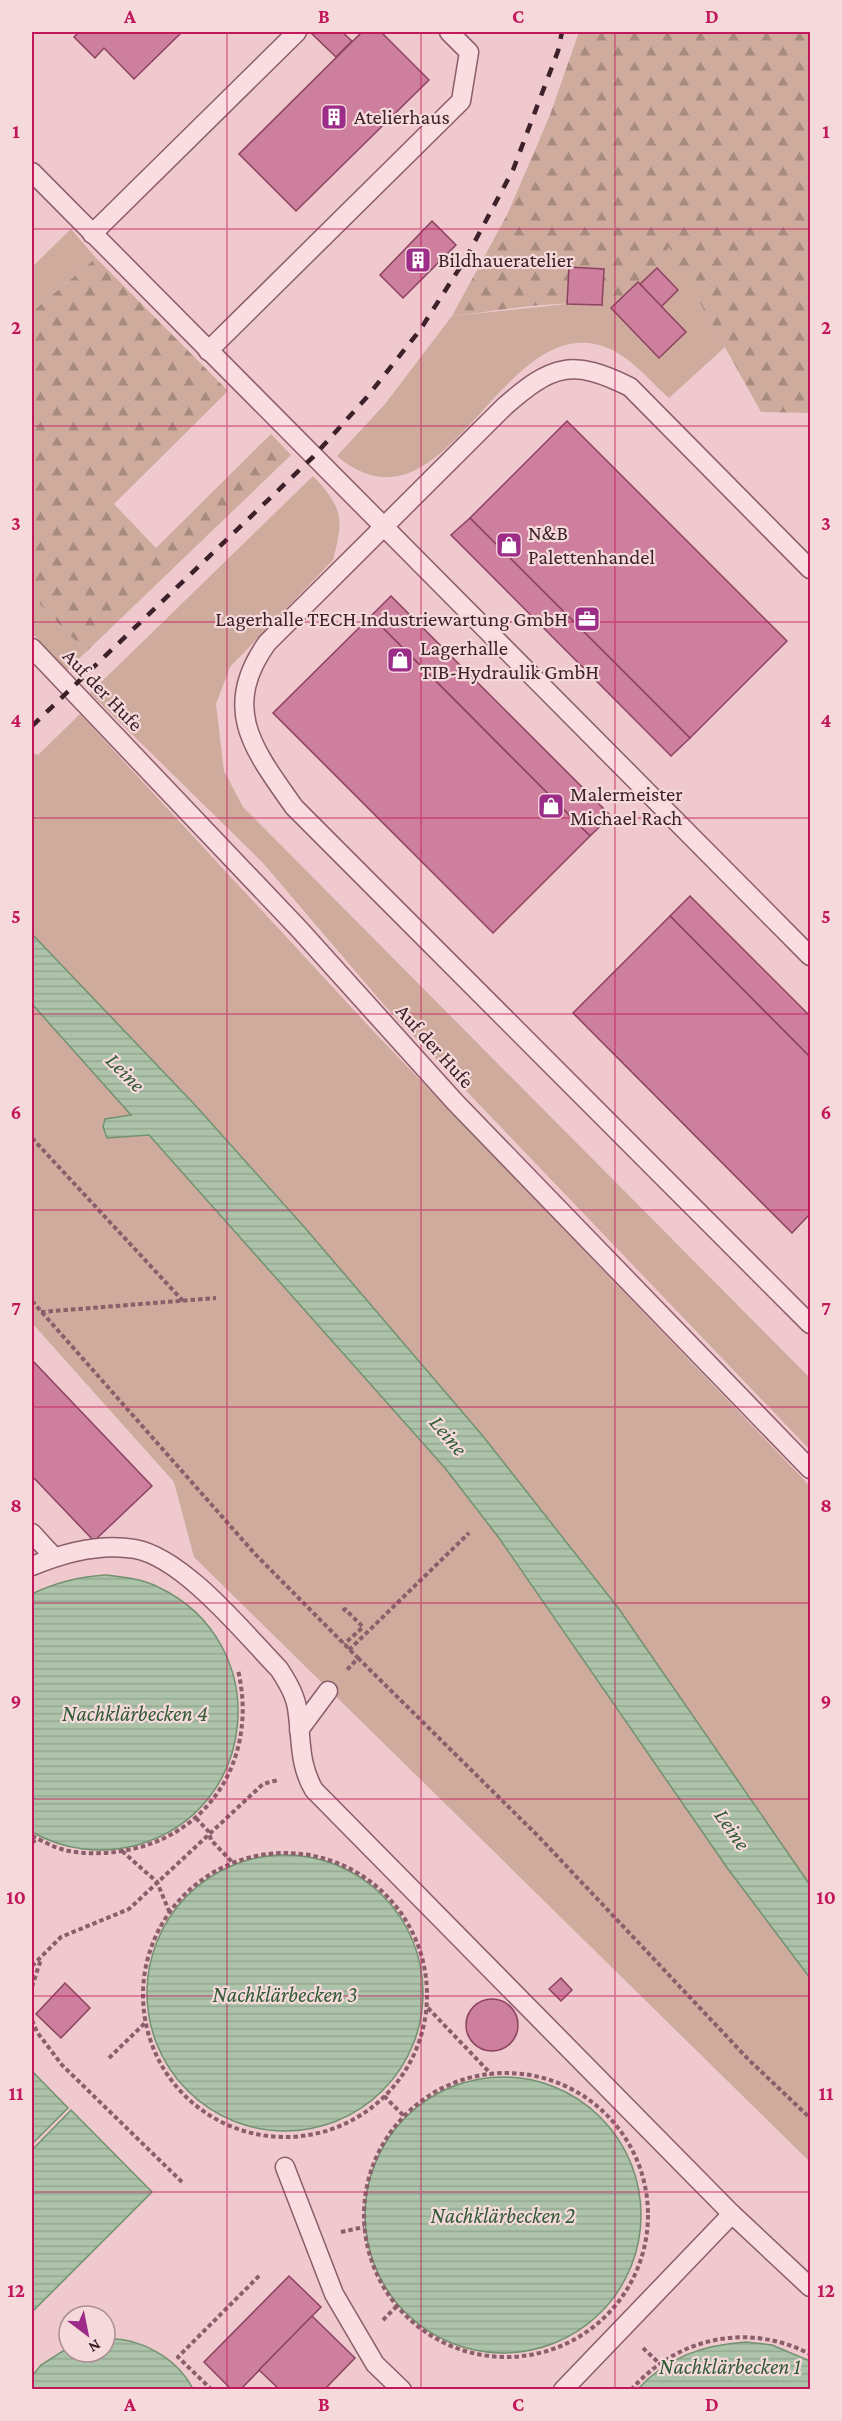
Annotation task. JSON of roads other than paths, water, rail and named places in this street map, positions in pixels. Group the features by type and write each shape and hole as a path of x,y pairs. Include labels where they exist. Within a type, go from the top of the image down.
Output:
{"lane":[{"path":"92,234 297,32"},
{"path":"208,351 461,101 469,52 449,32"},
{"path":"32,172 810,956"},
{"path":"810,569 630,387 600,372 568,369 534,381 512,400 267,643 249,674 243,714 256,753 294,807 810,1324"},
{"name":"Auf der Hufe","path":"32,648 300,930 455,1102 810,1469"},
{"path":"32,1533 54,1557"},
{"path":"32,1566 54,1557 100,1548 136,1549 167,1563 195,1584 279,1669 289,1684 297,1706 305,1774 314,1790 732,2214 810,2288"},
{"path":"299,1730 328,1691"},
{"path":"285,2167 334,2294 375,2364 402,2390"},
{"path":"563,2390 732,2214"}],"water":[{"name":"Leine","path":"32,934 195,1105 306,1229 482,1435 619,1609 810,1885 810,1978 728,1869 499,1538 445,1468 149,1135 107,1138 103,1127 105,1119 131,1115 32,1004"},
{"name":"Nachklärbecken 4","path":"105,1575 152,1584 196,1612 221,1646 235,1684 238,1724 229,1763 209,1798 178,1826 137,1845 96,1850 70,1847 32,1832 32,1594 67,1581"},
{"name":"Nachklärbecken 3","path":"285,1855 312,1858 338,1866 361,1879 382,1896 399,1917 412,1940 420,1966 423,1993 420,2020 412,2046 399,2069 382,2090 361,2107 338,2120 312,2128 285,2131 258,2128 232,2120 209,2107 188,2090 171,2069 158,2046 150,2020 147,1993 150,1966 158,1940 171,1917 188,1896 209,1879 232,1866 258,1858"},
{"path":"32,2071 68,2108 32,2144"},
{"name":"Nachklärbecken 2","path":"503,2077 530,2080 556,2088 579,2101 600,2118 617,2139 630,2162 638,2188 641,2215 638,2242 630,2268 617,2291 600,2312 579,2329 556,2342 530,2350 503,2353 476,2350 450,2342 427,2329 406,2312 389,2291 376,2268 368,2242 365,2215 368,2188 376,2162 389,2139 406,2118 427,2101 450,2088 476,2080"},
{"path":"71,2110 152,2192 32,2312 32,2150"},
{"path":"118,2339 144,2346 167,2359 186,2378 193,2389 32,2389 32,2376 41,2365 57,2355 57,2364 117,2364"},
{"name":"Nachklärbecken 1","path":"746,2342 772,2345 810,2361 810,2389 638,2389 661,2369 687,2355 715,2346"}],"railway":[{"path":"32,726 313,457 367,397 420,330 466,258 513,170 558,51 562,32"}],"place":[{"name":"Atelierhaus","path":"334,117"},
{"name":"Bildhaueratelier","path":"418,260"},
{"name":"N&B Palettenhandel","path":"509,545"},
{"name":"Lagerhalle TECH Industriewartung GmbH","path":"587,619"},
{"name":"Lagerhalle TIB-Hydraulik GmbH","path":"400,660"},
{"name":"Malermeister Michael Rach","path":"551,806"}]}
